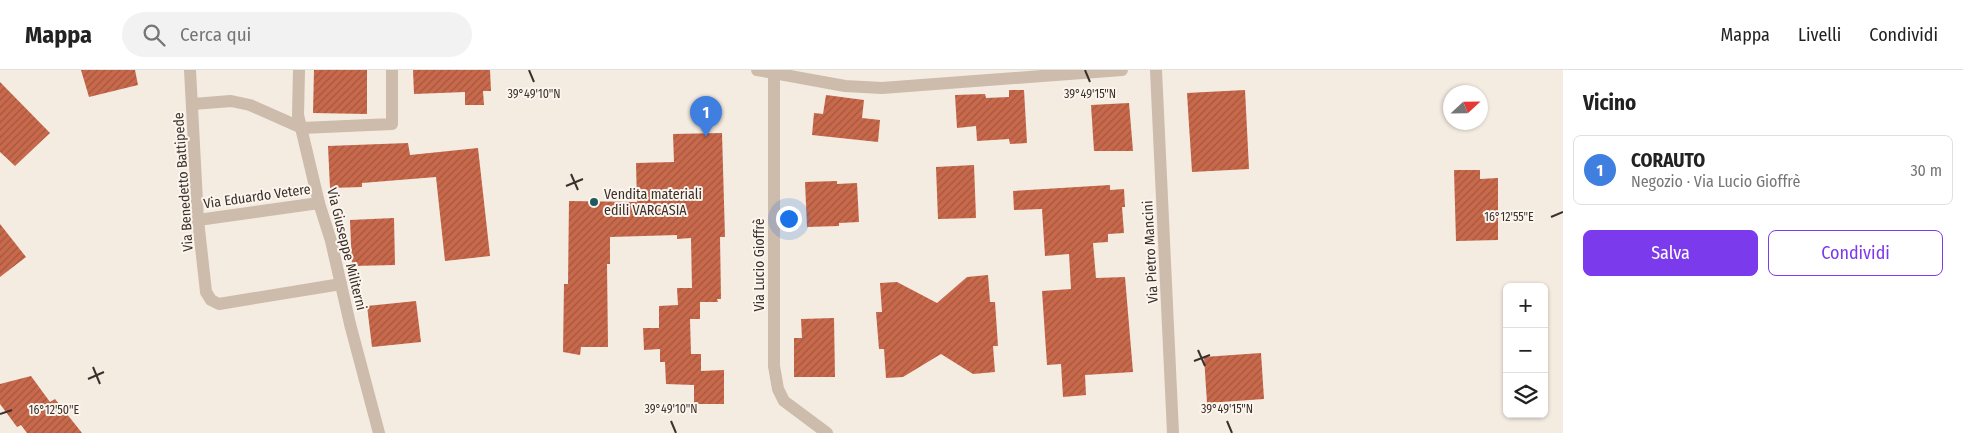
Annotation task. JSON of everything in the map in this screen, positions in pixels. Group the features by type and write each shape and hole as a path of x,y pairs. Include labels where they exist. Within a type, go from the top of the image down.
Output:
{"street":[{"name":"Via Benedetto Battipede","path":"190,70 198,220 206,292 211,300 219,304 341,284"},
{"name":"Via Giuseppe Militerni","path":"298,70 298,115 379,433"},
{"path":"193,104 231,102 250,104 302,128 392,124 392,70"},
{"path":"757,70 845,86 882,88 1122,70"},
{"name":"Via Pietro Mancini","path":"1156,70 1174,433"},
{"name":"Via Lucio Gioffrè","path":"774,72 774,366 778,390 784,401 826,433"},
{"name":"Via Eduardo Vetere","path":"198,220 319,203"}],"building":[{"path":"81,70 135,70 138,85 89,97"},
{"path":"314,70 367,70 367,114 313,113"},
{"path":"413,70 490,70 491,91 483,91 484,105 465,105 465,92 414,94"},
{"path":"0,82 50,133 15,166 0,152"},
{"path":"1009,90 1024,90 1027,143 1010,144 1009,139 977,141 976,126 957,128 955,95 985,94 986,98 1009,97"},
{"path":"1245,90 1249,169 1192,172 1187,93"},
{"path":"826,95 864,100 862,118 880,120 878,142 812,135 814,113 823,114"},
{"path":"1129,103 1133,151 1094,151 1091,105"},
{"path":"722,133 725,237 720,237 721,299 717,299 718,302 700,302 700,319 690,319 691,354 701,354 701,371 724,370 724,404 694,404 694,385 666,384 665,362 660,362 660,349 644,350 643,328 659,328 659,306 678,305 677,288 692,288 691,238 677,239 677,235 610,237 610,264 607,264 608,347 581,347 580,355 563,352 564,284 568,284 569,201 637,202 636,163 674,162 673,134"},
{"path":"408,143 410,155 478,148 490,256 445,261 436,177 362,183 362,187 330,188 328,146"},
{"path":"974,165 976,218 938,219 936,167"},
{"path":"1454,170 1480,170 1480,179 1498,178 1498,240 1456,241"},
{"path":"837,181 837,184 857,183 859,222 839,223 839,226 807,227 805,182"},
{"path":"1110,185 1110,190 1124,189 1125,207 1122,207 1124,233 1108,234 1108,242 1093,243 1096,278 1125,277 1133,372 1085,375 1086,395 1063,397 1061,364 1047,365 1042,291 1071,289 1069,254 1045,256 1042,209 1014,210 1013,191"},
{"path":"394,218 395,265 352,266 350,220"},
{"path":"0,224 26,257 0,277"},
{"path":"988,275 990,302 995,302 998,346 993,346 995,372 973,374 941,354 903,377 886,378 884,349 879,349 876,312 882,312 880,283 897,282 937,303 967,277"},
{"path":"416,301 421,342 372,347 367,306"},
{"path":"834,318 835,377 794,377 794,338 802,338 801,319"},
{"path":"1261,353 1264,399 1207,403 1204,357"},
{"path":"31,376 50,402 55,399 82,433 27,433 21,425 17,427 0,404 0,384"}],"place":[{"name":"CORAUTO","path":"706,137"},
{"name":"Vendita materiali edili VARCASIA","path":"594,202"}]}
